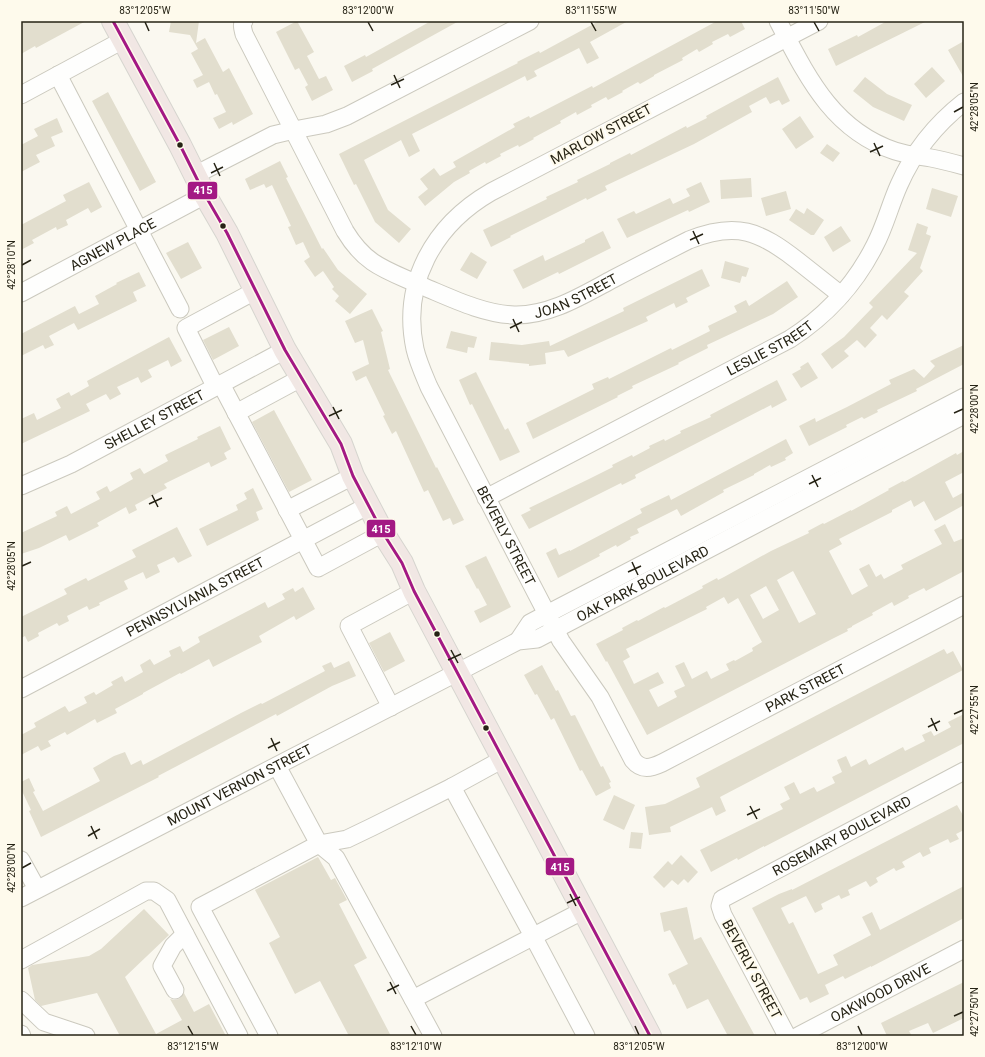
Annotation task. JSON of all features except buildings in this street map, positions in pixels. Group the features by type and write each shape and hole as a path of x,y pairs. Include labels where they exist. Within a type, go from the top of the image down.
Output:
{"main road":[{"path":"113,21 180,144 205,195 227,233 285,350 341,444 353,476 383,533 402,563 414,591 503,759 518,784 650,1036"}],"street":[{"path":"195,175 264,138 326,124 347,116 530,21"},
{"path":"778,21 820,96 842,120 863,136 880,146 901,153 964,166"},
{"name":"MARLOW STREET","path":"417,283 428,256 443,232 464,210 475,202 819,21"},
{"name":"JOAN STREET","path":"243,22 244,34 345,231 362,255 376,265 472,306 491,312 514,315 538,313 568,303 689,240 724,230 753,233 763,237 779,246 841,295"},
{"path":"21,95 123,40"},
{"path":"58,75 140,229 180,309"},
{"name":"LESLIE STREET","path":"486,498 790,339 818,319 841,295 865,263 875,245 898,185 906,169 934,130 964,102"},
{"name":"AGNEW PLACE","path":"21,293 205,195"},
{"name":"BEVERLY STREET","path":"417,283 414,297 413,330 415,349 429,387 564,646 600,697 635,762 639,766 646,768"},
{"path":"255,291 186,328 218,385 236,413 318,568 383,533"},
{"name":"SHELLEY STREET","path":"21,486 71,464 285,350"},
{"path":"236,413 301,378"},
{"name":"OAK PARK BOULEVARD","path":"458,672 518,640 537,639 761,512 932,422 964,397"},
{"name":"OAK PARK BOULEVARD","path":"932,422 964,415"},
{"path":"287,510 353,476"},
{"name":"PENNSYLVANIA STREET","path":"21,689 369,505"},
{"name":"OAK PARK BOULEVARD","path":"518,640 530,623 547,614 761,512"},
{"path":"391,707 350,626 414,591"},
{"name":"PARK STREET","path":"646,768 662,763 962,612"},
{"name":"MOUNT VERNON STREET","path":"21,898 458,672"},
{"path":"269,1036 200,907 319,844 346,839 452,787 503,759"},
{"path":"277,766 319,844 336,858 433,1036"},
{"name":"ROSEMARY BOULEVARD","path":"720,902 724,897 735,891 964,772"},
{"path":"452,787 586,1036"},
{"path":"21,860 37,890"},
{"path":"21,960 146,891 154,891 167,900 239,1036"},
{"name":"BEVERLY STREET","path":"720,902 723,915 787,1036"},
{"path":"413,999 584,910"},
{"path":"175,990 162,966 173,946 185,934"},
{"name":"OAKWOOD DRIVE","path":"798,1036 964,950"},
{"path":"21,1000 44,1022 86,1036"}],"transit line":[{"name":"415","path":"113,21 180,145 205,195 227,233 285,350 341,444 353,476 383,533 402,563 414,591 650,1036"}]}
